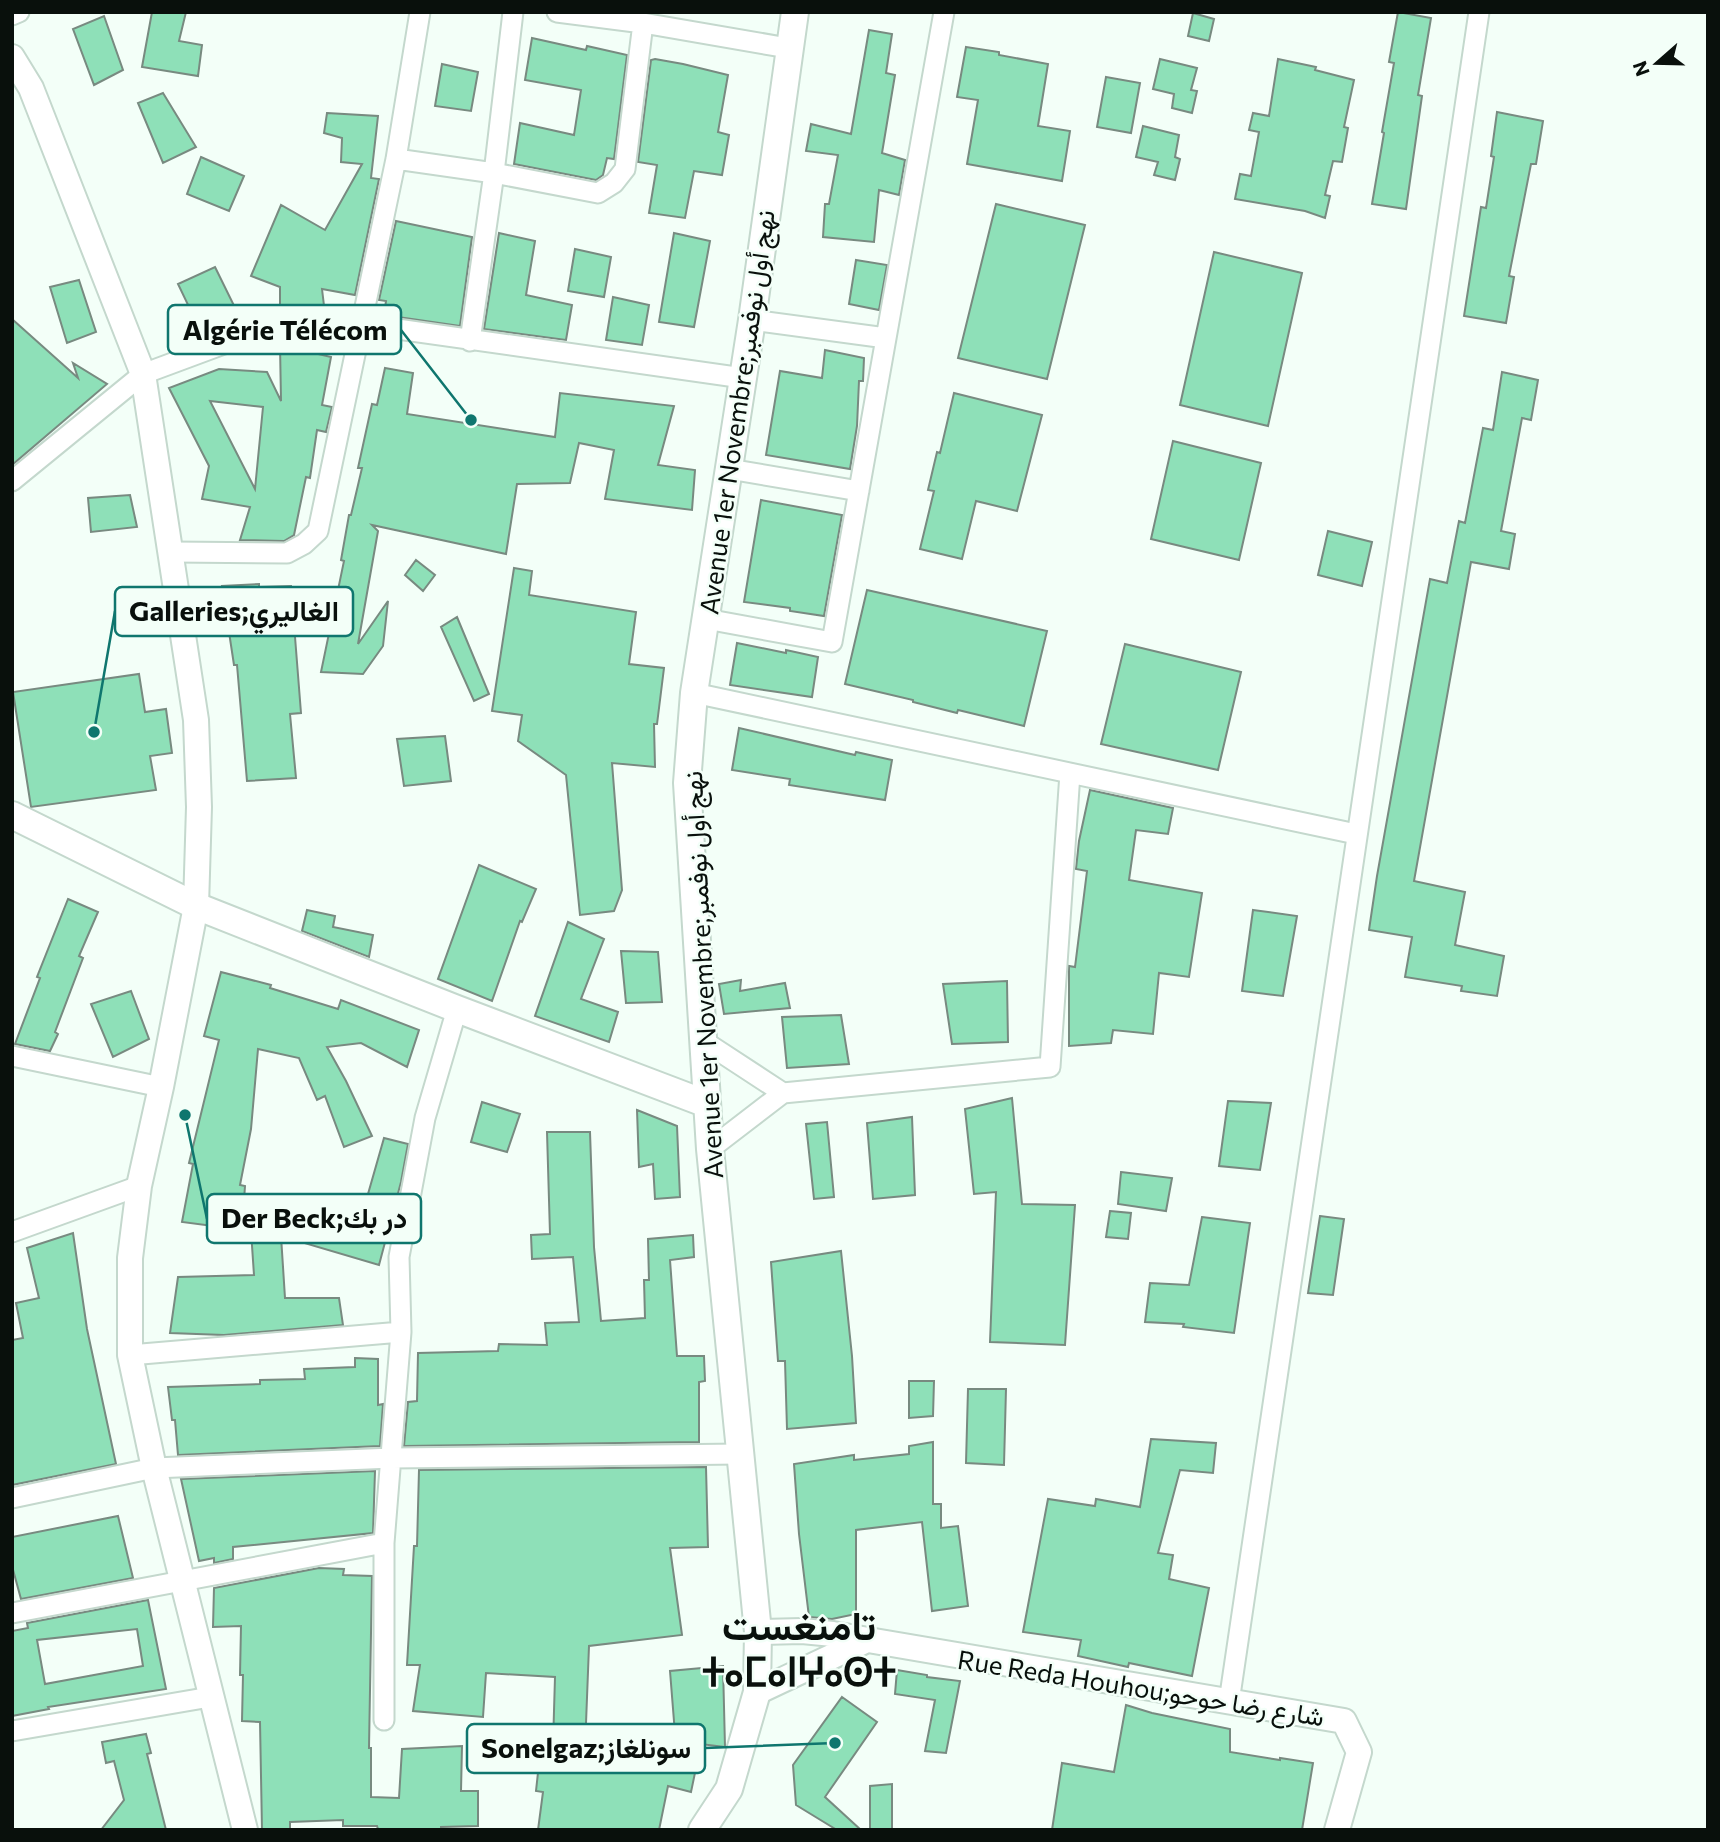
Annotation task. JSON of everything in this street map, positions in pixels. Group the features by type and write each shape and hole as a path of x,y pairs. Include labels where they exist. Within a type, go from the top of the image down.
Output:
{"main road":[{"name":"Avenue 1er Novembre;نهج أول نوفمبر","path":"702,1830 729,1789 757,1692 758,1632 710,1149 687,783 694,693 752,320 794,12"},
{"path":"12,815 196,906 707,1104"}],"street":[{"path":"12,15 19,12"},
{"path":"172,552 287,553 304,544 317,531 396,159 420,12"},
{"path":"470,341 513,12"},
{"path":"557,12 643,23 788,48"},
{"path":"706,619 832,642 944,12"},
{"path":"1229,1702 1479,12"},
{"path":"396,159 494,173 598,193 614,183 625,169 643,23"},
{"path":"12,57 31,88 143,374 196,720 199,807 196,906 139,1186 130,1258 130,1354 154,1468 244,1830"},
{"path":"752,320 886,338"},
{"path":"12,481 143,374 248,335 279,329 362,324 743,378"},
{"path":"729,470 859,491"},
{"path":"694,693 1356,834"},
{"path":"710,1149 783,1093 1049,1067 1070,772"},
{"path":"384,1720 384,1542 401,1332 399,1257 425,1118 457,1009"},
{"path":"702,1040 783,1093"},
{"path":"12,1056 161,1087"},
{"path":"12,1232 139,1186"},
{"path":"130,1354 401,1332"},
{"path":"12,1498 154,1468 392,1458 740,1454"},
{"path":"12,1613 384,1542"},
{"name":"Rue Reda Houhou;شارع رضا حوحو","path":"758,1632 802,1631 867,1640 1344,1721 1359,1752 1337,1830"},
{"path":"757,1692 867,1640"},
{"path":"12,1731 210,1697"}],"building":[{"path":"152,12 186,12 179,41 202,45 198,76 142,67"},
{"path":"1398,12 1431,18 1418,95 1422,96 1406,209 1372,204 1394,63 1389,62"},
{"path":"1193,13 1214,19 1209,41 1188,36"},
{"path":"104,16 123,70 94,85 73,29"},
{"path":"869,30 892,34 886,73 895,75 882,153 905,160 899,195 879,190 874,242 823,237 825,204 829,204 838,155 806,151 811,124 851,134"},
{"path":"532,38 586,50 587,46 627,55 614,159 607,158 603,175 596,180 514,164 520,123 574,135 581,90 525,80"},
{"path":"966,47 1048,64 1038,126 1070,131 1062,181 967,164 978,100 957,97"},
{"path":"1160,59 1197,68 1191,90 1197,91 1192,113 1172,108 1174,94 1153,89"},
{"path":"1278,59 1316,67 1315,70 1354,80 1344,127 1348,128 1342,162 1333,161 1325,195 1330,196 1325,218 1305,211 1235,199 1240,174 1251,176 1259,132 1249,130 1253,113 1269,116"},
{"path":"651,60 728,75 718,132 729,135 722,175 694,171 685,218 649,213 657,165 638,162"},
{"path":"442,64 478,72 471,111 435,106"},
{"path":"1106,77 1140,83 1131,133 1097,127"},
{"path":"163,93 196,147 163,163 138,103"},
{"path":"1497,112 1543,121 1536,164 1531,164 1509,276 1514,277 1506,323 1464,316 1481,207 1486,208 1494,157 1491,156"},
{"path":"327,113 378,116 371,178 379,179 355,295 322,289 325,314 280,317 280,287 251,276 281,205 325,230 362,164 341,162 342,138 324,133"},
{"path":"1143,126 1179,135 1175,157 1180,159 1175,180 1154,175 1158,162 1136,157"},
{"path":"201,157 244,176 229,211 187,194"},
{"path":"996,204 1085,225 1047,379 958,358"},
{"path":"396,221 472,237 460,326 384,315 386,301 379,300"},
{"path":"499,233 535,241 526,295 572,305 566,340 484,329"},
{"path":"674,233 710,241 694,327 659,322"},
{"path":"575,249 611,257 604,297 568,291"},
{"path":"1214,252 1302,273 1268,426 1180,405"},
{"path":"856,260 887,265 879,310 849,304"},
{"path":"215,267 243,324 227,330 201,332 178,284"},
{"path":"79,280 96,332 67,343 50,287"},
{"path":"613,297 649,305 642,345 606,340"},
{"path":"12,319 78,378 73,363 107,384 12,465"},
{"path":"280,345 331,357 322,405 332,407 326,432 317,430 310,478 306,477 294,535 284,541 240,540 250,507 202,499 209,466 169,388 219,369 267,372 281,401","holes":["210,401 263,407 255,489"]},
{"path":"825,350 864,358 850,469 766,455 780,371 822,378"},
{"path":"385,368 413,373 407,414 555,437 560,393 674,406 658,465 695,470 692,510 605,499 614,450 579,443 570,483 517,484 506,554 372,525 378,531 358,644 388,601 383,646 363,674 321,672 344,561 341,560 349,515 362,468 358,468 372,404 377,405"},
{"path":"1502,372 1538,380 1531,420 1522,418 1501,531 1515,534 1509,569 1471,562 1414,881 1465,892 1455,945 1504,956 1497,996 1461,991 1462,986 1405,977 1412,937 1369,930 1430,579 1447,583 1459,521 1465,523 1483,428 1493,430"},
{"path":"954,393 1042,415 1017,511 976,501 962,559 920,549 934,491 928,490"},
{"path":"1173,441 1261,463 1239,560 1151,539"},
{"path":"130,495 137,527 91,532 88,498"},
{"path":"761,500 842,515 824,616 744,602"},
{"path":"1328,531 1372,542 1362,586 1318,575"},
{"path":"416,560 435,575 423,591 405,575"},
{"path":"514,568 532,571 529,595 636,612 629,664 664,668 657,724 654,724 655,767 612,763 622,890 614,911 580,915 566,775 518,741 522,715 492,711"},
{"path":"259,584 259,587 291,586 301,713 290,714 296,778 247,781 237,665 234,665 222,586"},
{"path":"867,590 1047,631 1024,726 958,710 957,713 845,684"},
{"path":"457,617 489,694 474,701 441,627"},
{"path":"737,643 818,657 812,697 730,685"},
{"path":"1125,644 1241,672 1218,770 1101,744"},
{"path":"139,674 145,712 166,709 172,753 150,756 156,790 31,807 13,692"},
{"path":"739,728 855,755 856,752 892,760 885,800 789,785 790,779 732,770"},
{"path":"445,736 451,781 404,786 397,739"},
{"path":"1090,790 1173,808 1168,834 1136,830 1129,880 1202,893 1189,977 1159,973 1153,1034 1113,1030 1111,1043 1069,1046 1069,966 1075,967 1087,871 1076,869"},
{"path":"479,865 536,889 522,922 520,921 492,1001 438,979"},
{"path":"68,899 98,912 79,956 83,958 55,1032 58,1034 50,1051 15,1044 40,978 37,977"},
{"path":"307,910 335,916 333,927 373,935 369,957 302,931"},
{"path":"1253,910 1297,916 1283,996 1242,991"},
{"path":"568,922 604,939 581,999 618,1012 609,1042 535,1016"},
{"path":"621,951 658,952 662,1002 626,1003"},
{"path":"221,972 271,985 270,988 338,1009 341,1000 419,1030 407,1067 361,1043 327,1047 372,1136 344,1147 325,1096 317,1100 299,1058 258,1049 251,1129 240,1185 245,1186 243,1214 306,1214 307,1209 360,1222 384,1138 408,1144 379,1265 281,1236 285,1298 339,1298 343,1325 224,1335 170,1333 178,1277 254,1275 251,1231 182,1222 193,1164 189,1163 219,1040 204,1036"},
{"path":"741,980 740,991 785,983 790,1008 724,1014 719,984"},
{"path":"1007,981 1008,1042 952,1044 943,984"},
{"path":"131,991 149,1039 113,1057 91,1004"},
{"path":"841,1015 849,1064 787,1068 782,1017"},
{"path":"1012,1098 1022,1204 1075,1205 1065,1345 990,1342 996,1192 974,1194 965,1109"},
{"path":"1228,1101 1271,1103 1260,1170 1219,1166"},
{"path":"482,1102 520,1114 507,1152 471,1142"},
{"path":"637,1110 677,1126 680,1197 655,1199 653,1164 639,1167"},
{"path":"912,1117 915,1195 873,1199 867,1123"},
{"path":"827,1122 834,1197 814,1199 806,1124"},
{"path":"547,1132 590,1132 594,1247 601,1321 645,1318 644,1280 649,1280 648,1239 693,1235 694,1257 670,1260 677,1356 704,1356 705,1381 699,1382 699,1442 404,1446 408,1402 417,1401 418,1353 498,1351 499,1344 547,1345 545,1323 579,1322 573,1257 532,1259 531,1235 550,1234"},
{"path":"1121,1172 1172,1178 1166,1211 1118,1204"},
{"path":"1110,1211 1131,1213 1128,1239 1106,1237"},
{"path":"1320,1216 1344,1219 1333,1295 1308,1293"},
{"path":"1202,1217 1250,1223 1234,1333 1183,1327 1184,1324 1145,1322 1150,1283 1189,1285"},
{"path":"73,1233 87,1329 116,1464 12,1485 12,1340 23,1338 16,1303 39,1298 27,1248"},
{"path":"841,1251 856,1423 787,1429 785,1361 778,1361 771,1262"},
{"path":"355,1358 378,1359 378,1405 383,1404 380,1446 178,1455 175,1420 172,1420 168,1387 260,1384 260,1380 305,1379 304,1369 355,1367"},
{"path":"909,1381 934,1381 933,1416 909,1418"},
{"path":"968,1389 1006,1389 1004,1465 966,1463"},
{"path":"1151,1439 1216,1443 1213,1473 1180,1470 1158,1553 1173,1555 1169,1579 1209,1588 1192,1676 1129,1663 1128,1667 1078,1656 1081,1640 1023,1632 1048,1499 1095,1506 1096,1499 1140,1507"},
{"path":"933,1442 933,1504 941,1504 941,1528 958,1526 968,1606 932,1611 922,1522 856,1530 856,1614 832,1619 809,1617 794,1464 854,1455 854,1460 909,1454 909,1446"},
{"path":"706,1467 708,1547 670,1548 682,1635 589,1646 585,1749 677,1759 670,1671 723,1666 725,1747 701,1744 691,1792 668,1786 659,1830 538,1830 543,1792 536,1791 541,1745 553,1745 555,1677 486,1673 483,1717 413,1711 420,1665 407,1665 414,1546 417,1546 419,1470"},
{"path":"375,1471 373,1533 233,1547 233,1559 214,1563 214,1558 199,1561 181,1479"},
{"path":"118,1516 133,1578 21,1599 12,1566 12,1537"},
{"path":"319,1568 344,1569 343,1575 372,1576 369,1748 371,1797 399,1798 402,1749 462,1746 461,1791 478,1791 478,1826 441,1827 441,1830 378,1829 377,1826 343,1826 343,1820 290,1822 290,1829 262,1830 260,1722 242,1721 241,1626 213,1627 214,1588"},
{"path":"148,1600 166,1689 48,1707 49,1709 12,1716 12,1631 28,1628 27,1623","holes":["137,1629 143,1666 45,1684 37,1640"]},
{"path":"897,1670 960,1681 946,1753 925,1751 935,1700 895,1694"},
{"path":"842,1697 877,1722 825,1797 861,1830 837,1830 796,1805 793,1765"},
{"path":"1126,1705 1230,1729 1230,1752 1313,1763 1302,1830 1052,1830 1062,1763 1114,1772"},
{"path":"146,1734 151,1753 147,1754 166,1830 101,1830 124,1800 114,1761 106,1763 102,1742"},
{"path":"892,1784 892,1830 870,1830 870,1786"}],"place":[{"name":"Algérie Télécom","path":"471,420"},
{"name":"Galleries;الغاليري","path":"94,732"},
{"name":"Der Beck;در بك","path":"185,1115"},
{"name":"Sonelgaz;سونلغاز","path":"835,1743"}],"district":[{"name":"تامنغست ⵜⴰⵎⴰⵏⵖⴰⵙⵜ","path":"799,1646"}]}
